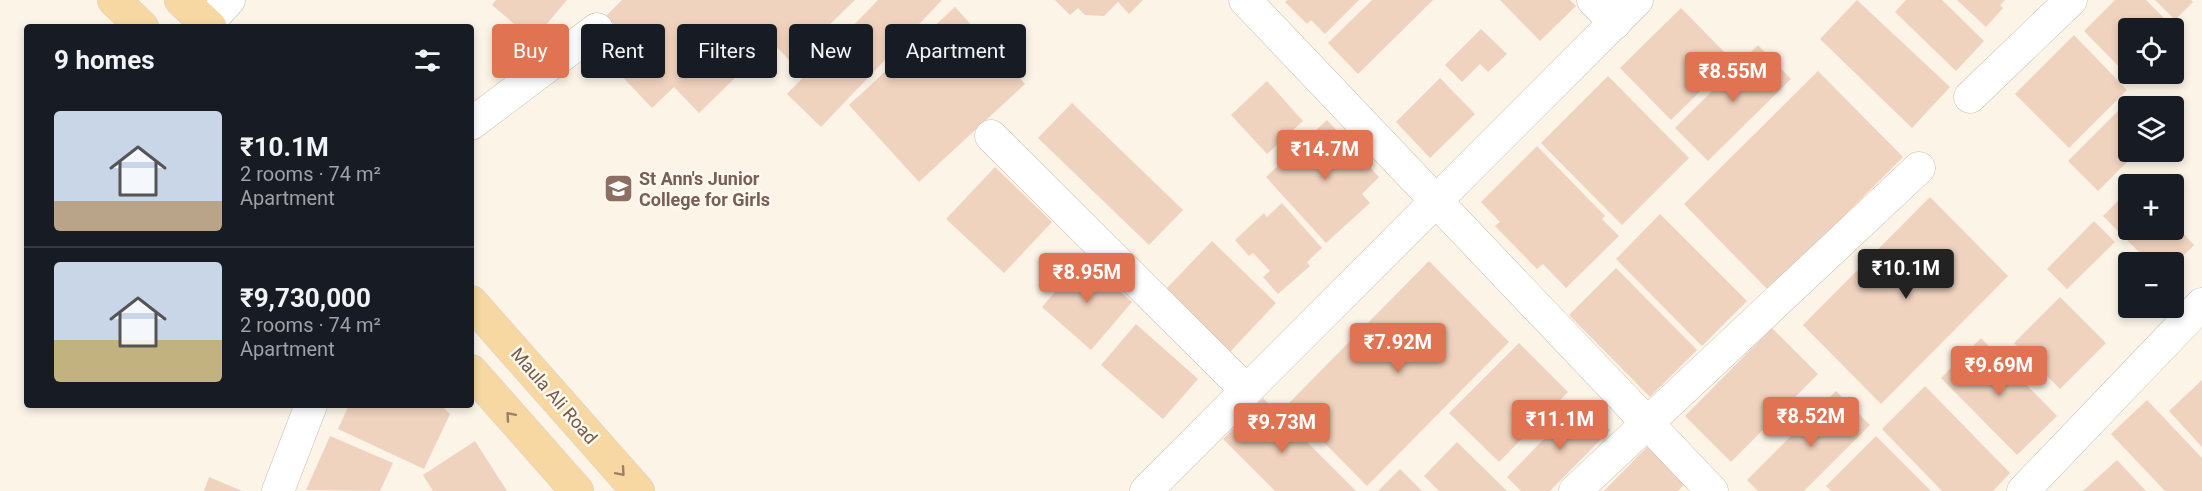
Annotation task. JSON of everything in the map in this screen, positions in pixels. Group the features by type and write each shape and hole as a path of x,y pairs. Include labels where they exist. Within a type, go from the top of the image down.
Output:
{"main road":[{"path":"114,0 139,24"},
{"path":"181,0 206,24"},
{"name":"Maula Ali Road","path":"474,305 638,491"},
{"path":"474,374 577,491"},
{"path":"540,449 576,420"}],"street":[{"path":"210,24 230,0"},
{"path":"1245,0 1705,489"},
{"path":"1593,0 1615,23"},
{"path":"1146,491 1637,0"},
{"path":"1970,97 2071,0"},
{"path":"474,122 581,41"},
{"path":"991,136 1246,390"},
{"path":"1575,491 1919,168"},
{"path":"2023,491 2202,304"},
{"path":"279,491 310,408"}],"building":[{"path":"496,0 567,0 547,24 514,24 492,5"},
{"path":"622,0 855,0 830,24 789,24 789,60 777,47 777,24 677,24 677,78 735,78 699,113 674,87 652,108 624,78 665,78 665,24 614,24 606,16"},
{"path":"878,0 942,0 919,24 885,24 885,60 873,72 873,24 855,24"},
{"path":"1055,0 1143,0 1129,14 1118,2 1104,16 1085,15 1078,8 1070,15"},
{"path":"1287,0 1359,0 1325,34 1311,20 1307,24 1285,2"},
{"path":"1372,0 1433,0 1358,74 1328,43"},
{"path":"1500,0 1570,0 1576,6 1540,41"},
{"path":"1857,0 1950,87 1912,128 1820,39"},
{"path":"1906,0 1942,0 1984,41 1956,71 1895,12"},
{"path":"1957,0 2005,0 2000,5 2003,8 1986,27"},
{"path":"2115,0 2146,0 2164,18 2118,18 2118,66 2084,31"},
{"path":"2155,0 2191,0 2193,2 2177,18 2173,18"},
{"path":"955,7 970,24 937,24"},
{"path":"1681,8 1732,60 1671,120 1620,68"},
{"path":"1481,29 1507,54 1488,72 1480,64 1462,82 1445,65"},
{"path":"2074,35 2118,81 2118,84 2127,90 2118,96 2118,99 2069,148 2015,94"},
{"path":"1758,45 1791,79 1708,161 1675,128"},
{"path":"1818,71 1903,157 1769,291 1684,204"},
{"path":"885,72 885,78 1020,78 1025,84 919,182 849,105"},
{"path":"1608,76 1689,158 1622,225 1541,143"},
{"path":"802,78 868,78 821,127 787,94"},
{"path":"1440,78 1475,114 1430,158 1396,122"},
{"path":"1267,81 1303,121 1267,154 1231,115"},
{"path":"1072,103 1183,210 1149,245 1038,138"},
{"path":"2118,111 2118,162 2127,162 2098,191 2068,161"},
{"path":"1327,120 1379,177 1362,194 1370,203 1326,243 1266,177"},
{"path":"1537,146 1605,216 1602,219 1619,236 1566,288 1543,264 1537,269 1495,226 1500,222 1481,202"},
{"path":"995,167 1052,222 1004,273 946,219"},
{"path":"1930,197 2008,276 1881,404 1803,325"},
{"path":"2118,201 2118,231 2103,216"},
{"path":"1282,203 1322,248 1307,262 1310,266 1278,294 1263,277 1270,271 1253,253 1249,256 1235,240 1264,213 1267,217"},
{"path":"1660,214 1747,301 1702,346 1616,259"},
{"path":"2094,221 2115,242 2067,289 2047,269"},
{"path":"2184,234 2194,245 2184,255 2184,252 2139,252 2127,240 2184,240"},
{"path":"1212,241 1276,303 1230,352 1166,289"},
{"path":"1083,259 1132,302 1091,350 1042,307"},
{"path":"1429,261 1509,342 1367,486 1287,405"},
{"path":"1616,268 1697,350 1650,397 1569,315"},
{"path":"2060,297 2106,343 2060,389 2014,343"},
{"path":"1136,324 1198,379 1163,419 1101,365"},
{"path":"1772,328 1818,374 1731,462 1685,416"},
{"path":"1981,338 2057,416 2017,455 1941,378"},
{"path":"1519,343 1568,392 1499,462 1449,413"},
{"path":"2202,380 2202,447 2169,411"},
{"path":"1925,386 2010,473 1993,491 1942,491 1882,429"},
{"path":"1836,391 1870,425 1804,491 1758,491 1747,480"},
{"path":"1263,398 1356,491 1275,491 1223,439"},
{"path":"2147,400 2202,458 2202,491 2165,491 2111,434"},
{"path":"1581,401 1610,430 1550,491 1521,491 1507,477"},
{"path":"348,408 444,408 450,414 424,469 338,429"},
{"path":"330,436 393,463 380,491 306,490"},
{"path":"1876,436 1931,491 1831,491 1826,486"},
{"path":"475,441 507,491 433,491 423,475"},
{"path":"1457,442 1507,491 1439,491 1424,476"},
{"path":"1648,446 1685,483 1678,491 1604,491"},
{"path":"2117,460 2146,491 2083,491"},
{"path":"1400,469 1422,491 1378,491"},
{"path":"209,477 242,491 204,491"}],"place":[{"name":"St Ann's Junior College for Girls","path":"618,189"}]}
